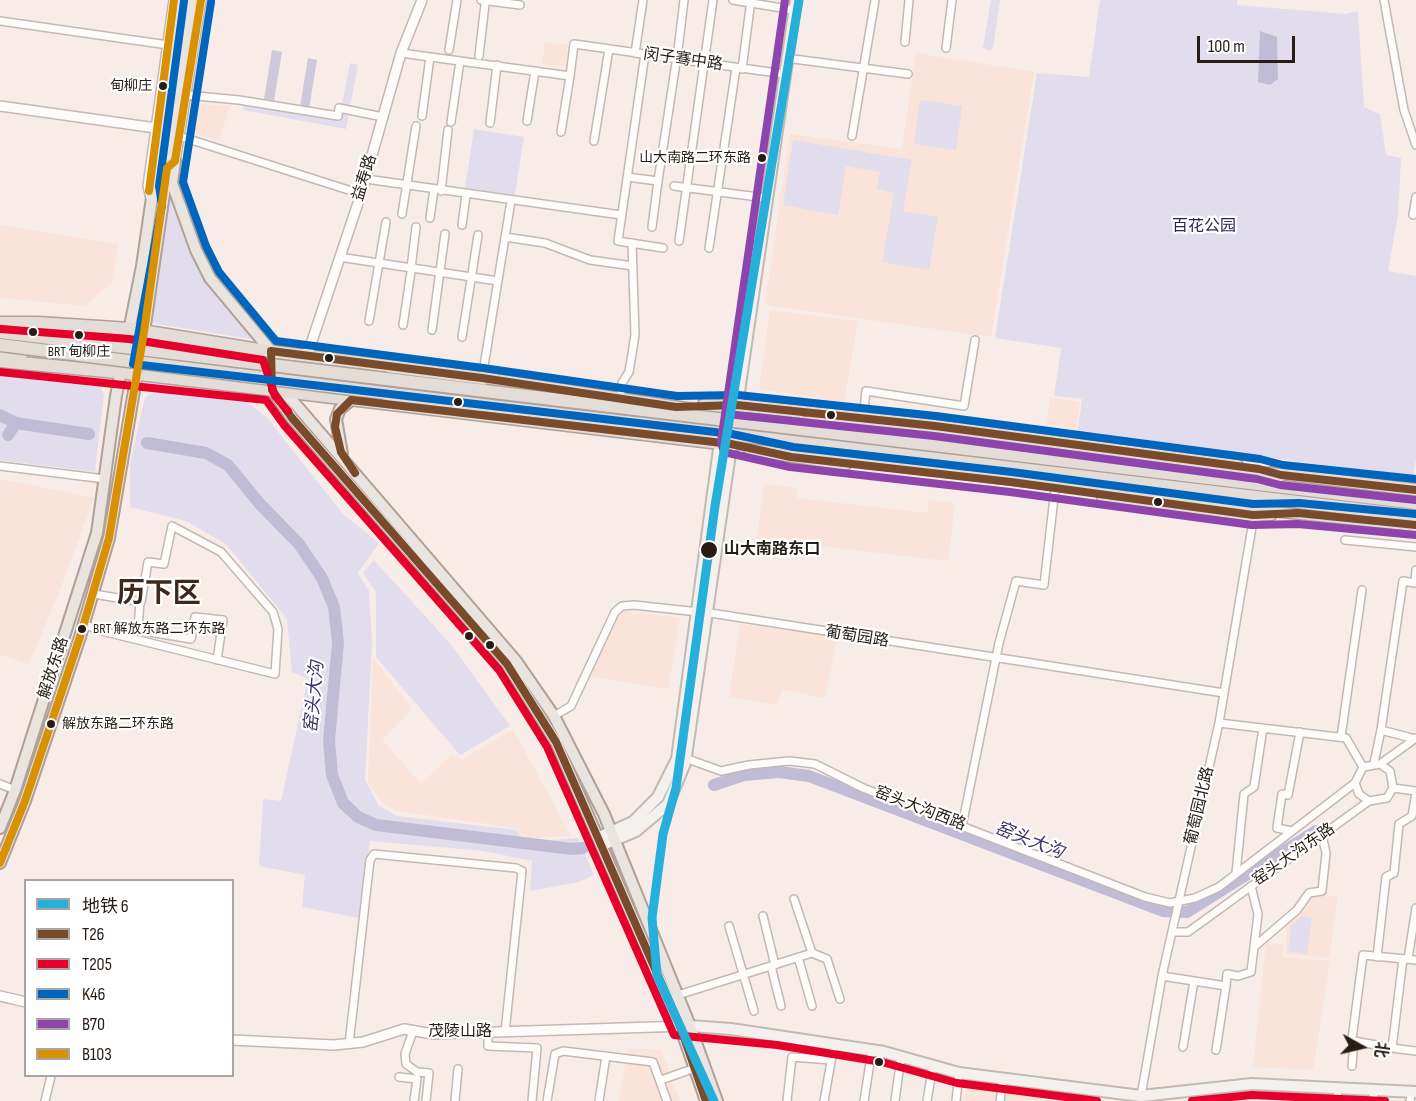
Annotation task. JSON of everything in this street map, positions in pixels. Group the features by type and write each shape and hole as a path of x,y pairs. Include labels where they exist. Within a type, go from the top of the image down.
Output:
{"highway":[{"path":"0,318 22,322 130,329 271,351 483,378 620,400 1416,503"},
{"path":"0,324 22,322"},
{"path":"0,324 69,347"},
{"path":"0,332 69,347 849,459 1258,512"},
{"path":"0,345 69,347 797,420 818,426 1269,481 1281,475"},
{"path":"0,352 69,347"},
{"path":"0,361 136,374 351,400 1416,516"},
{"path":"737,414 788,410 863,418 1259,469 1281,475"},
{"path":"788,410 797,420"},
{"path":"797,420 818,413"},
{"path":"737,414 844,424 1195,468 1416,490"},
{"path":"729,441 818,448 1248,502 1258,512"},
{"path":"729,441 790,457 1258,512 1300,513 1416,525"},
{"path":"790,457 818,448"},
{"path":"874,455 894,469"}],"main road":[{"path":"147,267 152,203 181,0"},
{"path":"147,267 170,169 192,0"},
{"path":"613,836 633,822 658,797 677,759 729,441 737,414 795,5"},
{"path":"170,169 183,218 210,278 271,351 285,392 516,661 554,716 576,754 613,836 678,995 695,1068 706,1101"},
{"name":"解放东路","path":"0,828 15,790 97,533 121,373 147,267"},
{"name":"解放东路","path":"0,862 25,801 94,594 109,538 144,332 147,267"},
{"path":"271,351 272,390 292,418 507,664 556,742 717,1101"},
{"path":"347,465 338,443 336,419 340,409 351,400"},
{"path":"601,841 639,829 668,804 685,758 707,613 729,441"},
{"path":"685,1026 731,1029 872,1050 959,1073 1128,1098 1252,1084 1374,1089 1413,1095"}],"street":[{"path":"152,203 148,186 174,0"},
{"path":"170,169 179,136 201,0"},
{"name":"益寿路","path":"305,354 309,350 366,179 401,53 422,0"},
{"path":"449,50 457,0"},
{"name":"闵子骞中路","path":"635,53 643,0"},
{"path":"652,228 684,0"},
{"path":"679,241 713,0"},
{"path":"733,0 795,5"},
{"path":"852,136 875,0"},
{"path":"905,42 909,0"},
{"path":"946,48 952,0"},
{"path":"1384,0 1404,110 1416,144"},
{"path":"709,248 751,1"},
{"path":"479,56 483,2 520,5"},
{"path":"0,21 168,45"},
{"name":"闵子骞中路","path":"570,76 573,44 784,74"},
{"path":"594,141 609,49"},
{"path":"401,53 570,76 561,132"},
{"path":"645,54 618,241 663,248"},
{"path":"422,116 430,57"},
{"path":"786,58 908,74"},
{"path":"451,122 460,60"},
{"path":"490,123 497,65"},
{"path":"527,121 535,71"},
{"path":"186,95 238,100 338,116 339,108 383,117"},
{"path":"0,106 156,128"},
{"path":"402,214 416,126"},
{"path":"430,218 448,130"},
{"path":"179,136 361,194"},
{"path":"627,177 658,181"},
{"path":"366,179 466,195 621,215"},
{"path":"674,186 766,198"},
{"path":"462,225 466,195"},
{"path":"1413,215 1416,197"},
{"path":"483,378 510,201"},
{"path":"369,321 386,222"},
{"path":"403,325 417,227"},
{"path":"432,330 445,234"},
{"path":"462,337 478,235"},
{"path":"505,237 545,243 590,260 633,266"},
{"path":"620,400 622,383 629,372 635,334 632,243"},
{"path":"339,257 411,266 498,281"},
{"path":"863,418 866,391 964,406 975,340"},
{"path":"0,466 105,479"},
{"path":"962,826 996,658 1016,580 1044,585 1055,489"},
{"name":"葡萄园北路","path":"1141,1096 1162,976 1219,723 1258,512"},
{"path":"84,624 98,630 217,660 275,674 278,629 273,612 221,552 172,526 164,564 148,562 140,602 138,630 191,639 195,617 223,620 217,660"},
{"path":"1345,540 1416,547"},
{"path":"1377,764 1403,581 1414,583 1416,570"},
{"path":"1341,737 1362,590"},
{"path":"94,594 140,602"},
{"name":"葡萄园路","path":"554,716 571,706 600,639 615,612 622,606 634,605 707,613 1224,693"},
{"path":"1219,723 1346,738 1363,767 1377,764 1415,738"},
{"path":"1236,873 1244,794 1254,788 1263,728"},
{"path":"1381,730 1415,738"},
{"path":"1292,831 1277,828 1282,794 1288,795 1300,732"},
{"name":"窑头大沟西路","path":"685,758 721,771 749,765 789,761 815,764 863,788 1145,897 1170,903 1219,887 1355,783 1363,767"},
{"path":"1377,764 1390,771 1393,788 1416,792 1412,816 1399,824 1394,873 1386,878 1377,957"},
{"path":"1355,783 1359,794 1369,801"},
{"path":"0,784 15,790"},
{"name":"窑头大沟东路","path":"1172,932 1188,932 1369,801 1387,798 1393,788"},
{"path":"1254,947 1297,910 1309,893 1322,891 1326,853 1322,835"},
{"path":"350,1044 370,860 374,854 516,868 522,871 506,1032"},
{"path":"1216,1050 1227,974 1238,976 1251,972 1258,914 1251,886"},
{"path":"794,899 812,953"},
{"path":"1392,1048 1416,908"},
{"path":"763,916 781,1006"},
{"path":"729,926 754,1011"},
{"path":"678,995 812,953 827,959 840,999"},
{"path":"1352,1066 1354,1041 1352,1039 1363,955 1409,959"},
{"path":"798,957 812,1006"},
{"path":"1162,976 1226,986"},
{"path":"1182,1047 1194,981"},
{"path":"0,996 24,1002"},
{"name":"茂陵山路","path":"234,1040 350,1044 404,1029 434,1035 685,1026"},
{"path":"413,1031 405,1053 406,1064 417,1072 429,1073 426,1101"},
{"path":"488,1032 488,1046 537,1048 532,1101"},
{"path":"1354,1041 1416,1051"},
{"path":"825,1101 834,1045"},
{"path":"864,1101 872,1050"},
{"path":"547,1101 555,1054 563,1051 653,1062 668,1101"},
{"path":"599,1101 606,1056"},
{"path":"787,1101 792,1057 831,1060"},
{"path":"895,1101 901,1057"},
{"path":"927,1101 933,1065"},
{"path":"661,1080 695,1068"},
{"path":"455,1101 458,1069"},
{"path":"956,1101 959,1073"},
{"path":"45,1101 51,1077"},
{"path":"399,1077 417,1079 414,1101"},
{"path":"1000,1101 1003,1079"},
{"path":"1337,1101 1338,1088"},
{"path":"1373,1101 1374,1089"}],"shaded area":[{"path":"1260,31 1277,37 1278,79 1270,85 1258,82"},
{"path":"545,42 568,45 564,66 542,64"},
{"path":"272,50 282,52 274,101 264,99"},
{"path":"916,53 1034,72 991,337 765,305 790,134 902,149"},
{"path":"308,58 317,60 309,109 300,107"},
{"path":"198,104 230,106 219,141 192,133"},
{"path":"191,134 356,189 355,192 189,137"},
{"path":"0,225 118,244 112,282 85,306 0,298"},
{"path":"770,310 858,321 844,402 759,389"},
{"path":"1050,397 1080,402 1076,429 1047,424"},
{"path":"0,479 94,498 58,595 29,664 0,655"},
{"path":"764,484 797,488 796,498 927,513 929,500 955,503 948,561 757,539"},
{"path":"624,611 680,618 668,689 588,676 611,625"},
{"path":"740,624 837,637 825,698 782,690 777,705 729,697"},
{"path":"373,658 412,709 382,740 421,784 452,754 462,760 513,729 571,836 527,839 516,828 397,811 381,802 368,783"},
{"path":"1316,895 1338,896 1329,958 1286,954 1287,925 1302,913"},
{"path":"1266,944 1284,945 1283,957 1330,961 1313,1070 1253,1067"},
{"path":"628,1048 661,1050 680,1101 619,1101"},
{"path":"967,1086 1043,1096 1042,1101 965,1101"}],"green space":[{"path":"991,0 1000,0 993,48 990,51 983,48"},
{"name":"百花公园","path":"1100,0 1237,0 1237,5 1345,14 1358,11 1364,107 1380,114 1386,155 1401,158 1398,215 1388,271 1416,276 1416,458 1413,478 1078,430 1082,399 1054,396 1061,348 995,338 1037,73 1089,77"},
{"path":"350,63 358,65 346,129 243,110 244,103 339,120"},
{"path":"920,100 962,106 956,150 914,144"},
{"path":"474,129 524,137 515,195 465,188"},
{"path":"793,140 912,160 903,211 938,217 929,270 882,262 894,193 877,189 880,172 846,166 838,215 783,205"},
{"path":"172,185 194,250 262,341 151,323"},
{"path":"0,372 83,380 99,384 104,395 95,472 0,460"},
{"path":"162,389 245,400 268,419 343,514 379,543 358,573 369,591 372,641 365,780 379,806 397,816 516,830 527,842 578,838 594,875 579,882 530,891 532,861 484,851 370,841 359,918 302,907 305,875 259,866 263,799 281,801 308,679 292,672 287,619 226,544 186,521 130,507 130,464 145,397"},
{"path":"374,560 453,647 510,726 460,755 376,657 376,592 363,573"},
{"path":"1302,916 1312,918 1307,954 1288,951 1291,926"}],"waterway":[{"name":"窑头大沟","path":"0,415 16,423 89,434"},
{"path":"8,435 16,423"},
{"name":"窑头大沟","path":"147,443 206,453 228,465 259,503 299,544 322,578 334,607 338,643 329,740 332,775 343,803 358,817 376,825 572,849 583,848"},
{"name":"窑头大沟","path":"714,785 744,775 779,772 809,776 1163,911 1187,912 1316,831"}],"metro line":[{"name":"6","path":"714,1101 657,975 652,918 663,834 676,788 715,506 799,0"}],"transit line":[{"name":"B103","path":"149,191 174,0"},
{"name":"B103","path":"0,863 25,801 80,637 109,538 144,332 167,168 175,161 201,0"},
{"name":"B70","path":"785,0 721,442 724,452 790,467 1010,492 1252,525 1298,524 1415,535"},
{"name":"K46","path":"184,1 159,186 162,205 133,364 732,434 793,447 1012,472 1253,504 1299,503 1416,514"},
{"name":"K46","path":"211,2 183,182 206,246 219,272 276,341 677,396 738,395 936,416 1260,459 1283,465 1416,479"},
{"name":"T205","path":"0,329 129,339 263,360 275,396 288,411"},
{"name":"T26","path":"706,1101 680,1026 556,742 507,664 292,418 272,390 271,351 482,378 676,407 737,405 935,426 1259,469 1281,475 1416,490"},
{"name":"T205","path":"0,372 266,400 284,425 499,670 547,747 674,1035 777,1045 882,1062 957,1083 1097,1101"},
{"name":"T26","path":"355,473 341,452 335,427 337,414 351,400 731,444 791,457 1011,482 1253,515 1298,513 1416,525"},
{"name":"B70","path":"736,415 934,436 1257,479 1280,485 1415,500"},
{"name":"T205","path":"1192,1101 1252,1095 1385,1101"}],"place":[{"name":"甸柳庄","path":"163,86"},
{"name":"山大南路二环东路","path":"762,158"},
{"name":"BRT 甸柳庄","path":"79,335"},
{"name":"山大南路东口","path":"709,550"},
{"name":"BRT 解放东路二环东路","path":"82,629"},
{"name":"解放东路二环东路","path":"51,724"}],"district":[{"name":"历下区","path":"159,595"}]}
